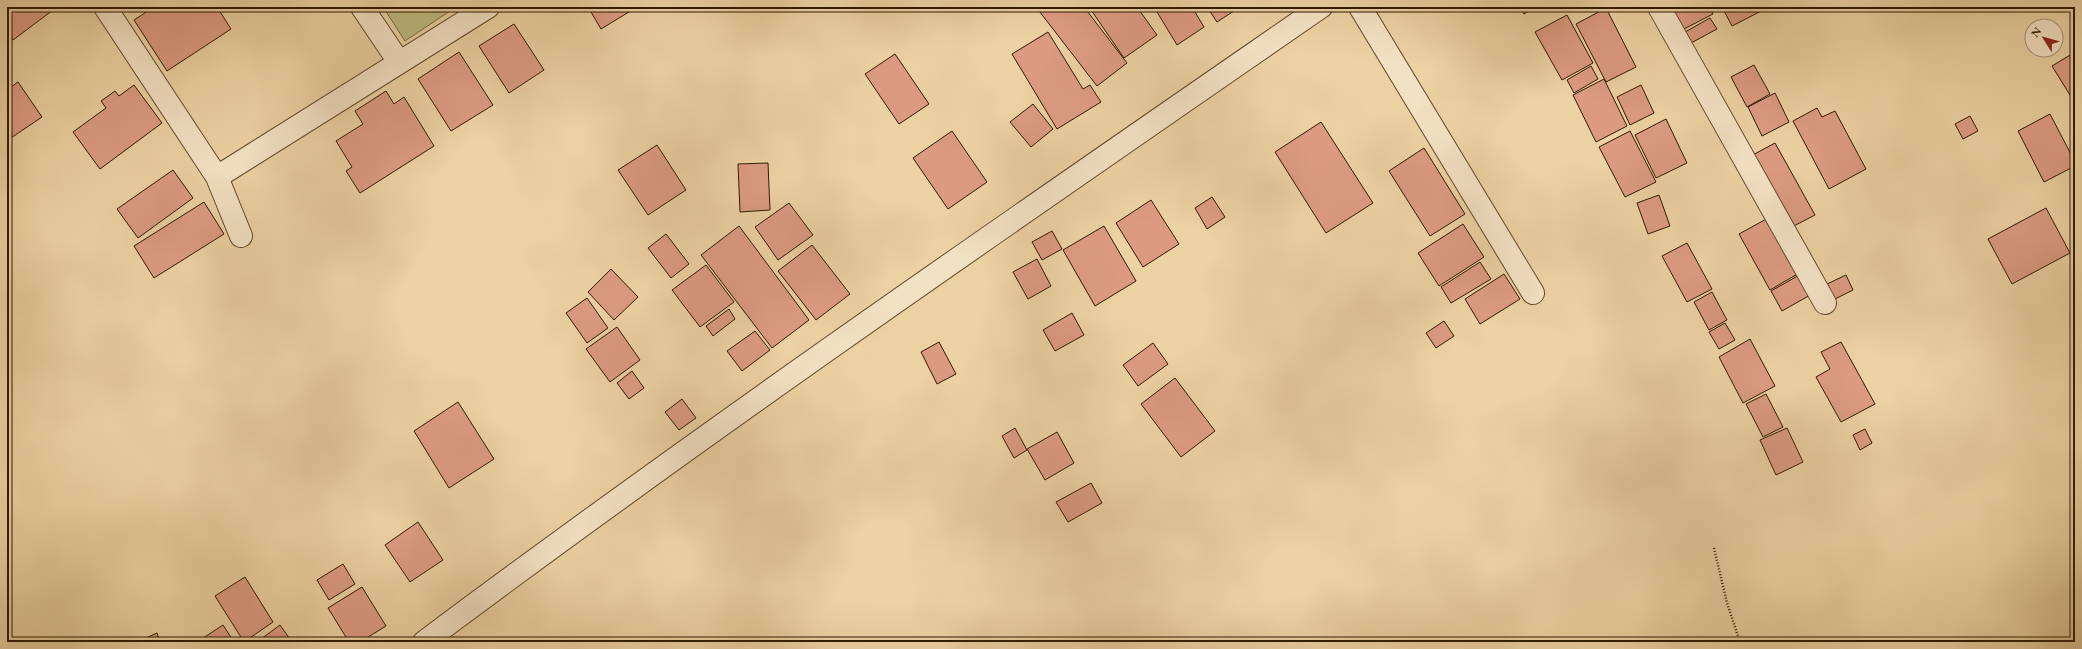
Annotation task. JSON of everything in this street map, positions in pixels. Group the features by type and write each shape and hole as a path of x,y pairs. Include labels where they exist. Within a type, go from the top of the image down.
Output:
{"street":[{"path":"104,7 217,177 241,236"},
{"path":"362,7 399,62"},
{"path":"217,177 488,7"},
{"path":"424,642 554,544 971,248 1321,7"},
{"path":"1360,7 1533,293"},
{"path":"1659,7 1825,303"}],"path":[{"path":"1714,548 1726,603 1740,642"}],"shaded area":[{"path":"383,7 456,7 405,41"}],"building":[{"path":"7,7 57,7 13,40 7,32"},
{"path":"154,7 217,7 231,29 167,71 134,20"},
{"path":"588,7 637,7 601,29"},
{"path":"1036,7 1084,7 1127,63 1097,86"},
{"path":"1089,7 1137,7 1157,35 1124,58"},
{"path":"1154,7 1192,7 1204,27 1177,45"},
{"path":"1207,7 1240,7 1217,22"},
{"path":"1520,7 1535,7 1524,14"},
{"path":"1670,7 1709,7 1713,14 1682,30"},
{"path":"1722,7 1769,7 1732,26"},
{"path":"1606,8 1636,67 1606,82 1576,24"},
{"path":"1567,15 1593,63 1562,80 1535,32"},
{"path":"1710,18 1717,29 1691,43 1685,32"},
{"path":"514,24 544,70 509,93 479,46"},
{"path":"1048,32 1083,89 1090,85 1101,102 1057,129 1012,54"},
{"path":"459,52 493,105 451,131 418,79"},
{"path":"2075,52 2075,99 2073,100 2052,66"},
{"path":"895,54 929,104 899,124 865,74"},
{"path":"1754,65 1770,94 1747,107 1731,77"},
{"path":"1591,66 1598,79 1574,93 1567,80"},
{"path":"1604,79 1627,126 1596,142 1573,95"},
{"path":"18,82 42,117 8,140 7,90"},
{"path":"134,85 162,123 100,169 73,132 106,108 101,101 115,91 119,96"},
{"path":"1641,85 1654,113 1630,125 1617,97"},
{"path":"386,91 394,104 404,97 434,146 360,193 346,171 352,167 336,141 363,124 355,111"},
{"path":"1775,93 1789,122 1762,136 1748,107"},
{"path":"1033,104 1053,129 1031,147 1010,122"},
{"path":"1817,108 1822,117 1835,111 1866,169 1829,189 1793,121"},
{"path":"2050,114 2075,162 2075,166 2044,182 2018,131"},
{"path":"1970,116 1978,131 1963,139 1955,124"},
{"path":"1666,119 1687,163 1656,178 1635,135"},
{"path":"1321,122 1373,203 1326,233 1275,152"},
{"path":"952,131 987,182 948,209 913,158"},
{"path":"1630,131 1656,182 1625,197 1599,147"},
{"path":"1775,143 1815,215 1788,229 1749,157"},
{"path":"657,145 686,190 648,215 618,170"},
{"path":"1424,148 1465,214 1430,236 1389,171"},
{"path":"768,163 770,210 740,212 738,164"},
{"path":"173,170 193,198 138,238 117,209"},
{"path":"1659,195 1670,226 1648,234 1637,203"},
{"path":"1212,197 1225,217 1207,229 1195,208"},
{"path":"1151,200 1179,244 1143,267 1116,223"},
{"path":"204,202 224,234 154,278 134,246"},
{"path":"789,203 813,235 778,260 755,227"},
{"path":"2046,208 2070,253 2012,284 1988,239"},
{"path":"1770,217 1801,272 1770,290 1739,234"},
{"path":"1463,224 1484,257 1439,286 1418,253"},
{"path":"739,226 809,320 772,348 701,255"},
{"path":"1104,226 1136,281 1095,306 1063,250"},
{"path":"1052,231 1062,249 1042,260 1032,242"},
{"path":"666,234 689,264 671,278 648,248"},
{"path":"1687,243 1712,289 1687,302 1662,256"},
{"path":"812,245 850,294 816,320 778,271"},
{"path":"1037,259 1051,286 1028,299 1013,272"},
{"path":"1480,262 1491,279 1451,303 1441,287"},
{"path":"706,265 734,302 700,327 672,290"},
{"path":"611,269 638,297 614,320 588,292"},
{"path":"1504,274 1520,299 1480,324 1465,299"},
{"path":"1801,274 1812,294 1782,311 1771,291"},
{"path":"1846,275 1853,290 1835,299 1827,284"},
{"path":"1712,292 1727,320 1709,330 1694,302"},
{"path":"587,298 608,328 587,343 566,313"},
{"path":"729,309 735,319 713,336 706,326"},
{"path":"1072,313 1084,335 1055,351 1043,330"},
{"path":"1444,321 1454,336 1436,348 1426,333"},
{"path":"1725,323 1735,340 1719,349 1709,332"},
{"path":"617,327 640,360 610,382 586,349"},
{"path":"755,331 770,350 742,371 727,351"},
{"path":"1750,339 1775,386 1743,403 1719,357"},
{"path":"939,342 956,374 937,384 921,352"},
{"path":"1841,342 1875,404 1841,422 1816,377 1830,369 1821,352"},
{"path":"1153,343 1168,364 1138,386 1123,365"},
{"path":"632,371 644,388 629,399 617,383"},
{"path":"1175,378 1215,431 1181,457 1141,404"},
{"path":"1766,394 1783,427 1763,437 1746,404"},
{"path":"682,399 696,418 679,430 665,412"},
{"path":"458,402 494,459 449,488 414,431"},
{"path":"1015,428 1027,450 1014,458 1002,436"},
{"path":"1787,428 1803,462 1776,475 1760,440"},
{"path":"1865,429 1872,443 1860,450 1853,435"},
{"path":"1057,432 1074,463 1045,480 1027,449"},
{"path":"1091,483 1102,503 1068,522 1056,502"},
{"path":"418,522 443,560 410,582 385,545"},
{"path":"343,564 355,584 329,600 317,580"},
{"path":"245,577 273,622 244,642 215,596"},
{"path":"362,587 386,626 360,642 349,642 328,608"},
{"path":"223,625 234,642 197,642"},
{"path":"280,625 292,642 257,642"},
{"path":"157,633 160,642 137,642"}]}
